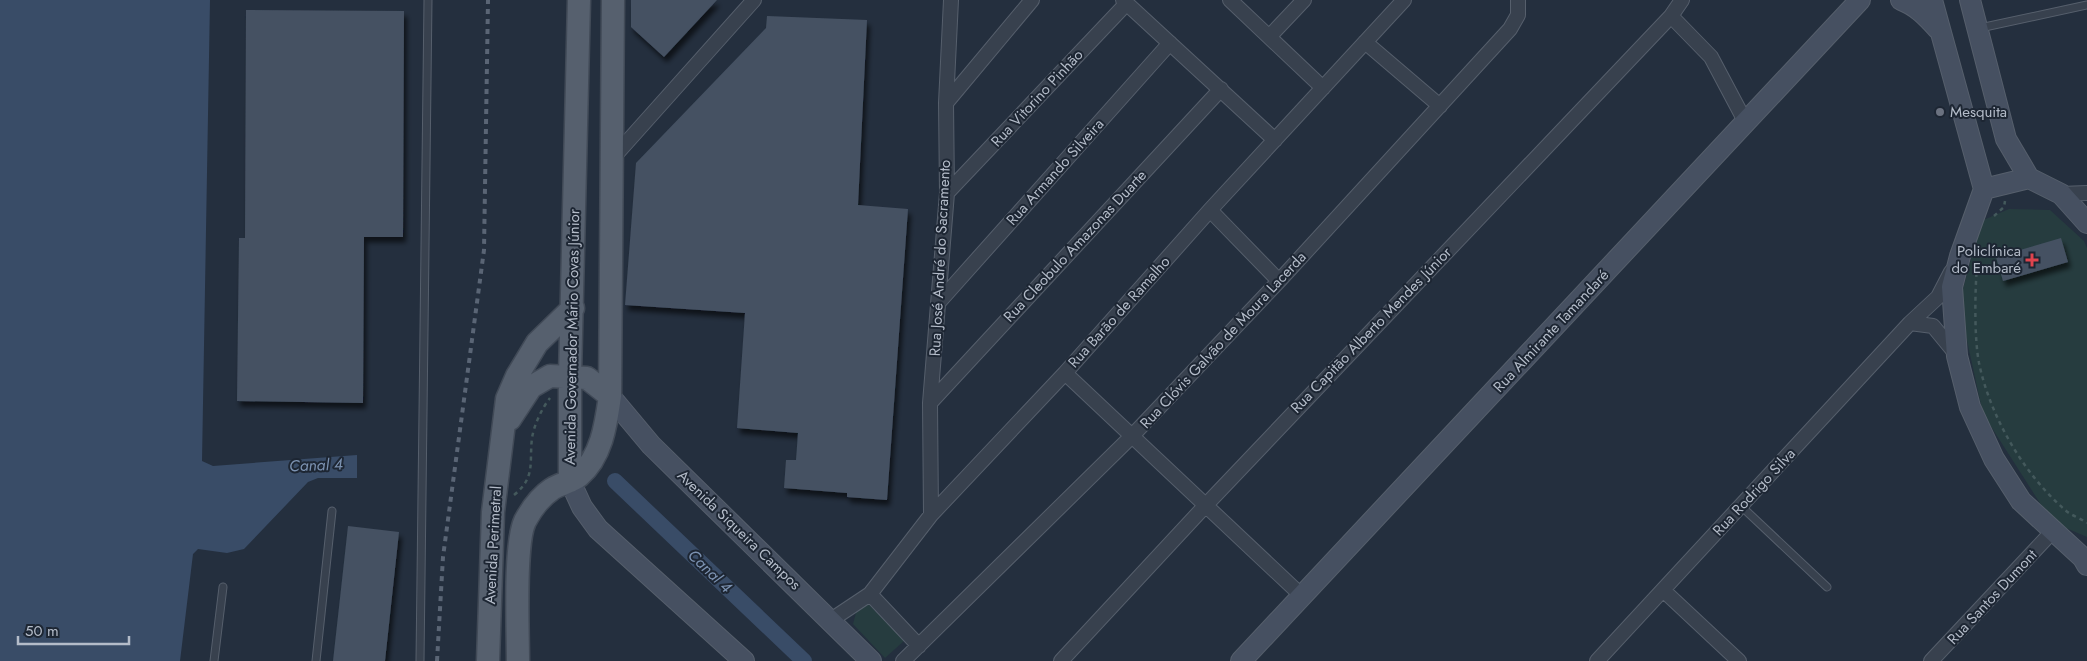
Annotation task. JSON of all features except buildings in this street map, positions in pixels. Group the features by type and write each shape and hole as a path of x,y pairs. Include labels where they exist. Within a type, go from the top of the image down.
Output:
{"main road":[{"name":"Avenida Governador Mário Covas Júnior","path":"579,0 570,376 570,481 579,476 597,452 606,424 610,396 612,0"},
{"path":"1901,0 1925,15 1939,30"},
{"path":"1932,0 1984,189 1968,259 1952,288 1957,356 1970,407 1994,459 2021,501 2052,532 2083,558 2087,565"},
{"path":"1970,0 2006,139 2030,178 2061,194 2087,223"},
{"name":"Rua Almirante Tamandaré","path":"1241,661 1862,2"},
{"path":"1984,189 2030,178"},
{"name":"Avenida Perimetral","path":"488,661 493,512 507,399 517,376 537,343 572,308"},
{"path":"503,430 531,387 550,376 587,378 610,396"},
{"name":"Avenida Siqueira Campos","path":"610,396 651,445 871,661"},
{"name":"Avenida Perimetral","path":"518,661 520,552 524,523 536,502 552,489 570,481"},
{"path":"570,481 582,507 598,528 744,661"},
{"path":"2052,532 2087,544"}],"street":[{"path":"610,161 754,0"},
{"name":"Rua José André do Sacramento","path":"931,515 930,403 940,302 947,193 946,104 951,0"},
{"path":"946,104 1032,0"},
{"path":"1230,0 1323,88"},
{"path":"1270,37 1304,0"},
{"name":"Rua Barão de Ramalho","path":"831,620 870,594 931,515 1065,373 1210,210 1404,0"},
{"name":"Rua Clóvis Galvão de Moura Lacerda","path":"903,661 1132,436 1279,281 1510,29 1518,14 1518,0"},
{"name":"Rua Capitão Alberto Mendes Júnior","path":"1061,661 1205,506 1671,16 1682,0"},
{"path":"1125,2 1275,140"},
{"name":"Rua Vitorino Pinhão","path":"947,193 1125,2"},
{"path":"1671,16 1710,57 1746,123"},
{"path":"1365,42 1440,106"},
{"name":"Rua Armando Silveira","path":"940,302 1170,43"},
{"name":"Rua Cleobulo Amazonas Duarte","path":"930,403 1220,89"},
{"path":"2061,194 2087,193"},
{"path":"1210,210 1279,281"},
{"name":"Rua Rodrigo Silva","path":"1597,661 1910,323 1938,297 1968,259"},
{"path":"1910,323 1933,326 1957,356"},
{"path":"1065,373 1302,596"},
{"name":"Rua Santos Dumont","path":"1931,661 2052,532"},
{"path":"1663,590 1739,661"},
{"path":"870,594 918,646"}],"lane":[{"path":"420,661 428,0"},
{"path":"1978,29 2087,5"},
{"path":"1741,506 1827,587"},
{"path":"316,661 332,511"},
{"path":"214,661 223,587"}],"path":[{"path":"1990,219 2004,207 2008,183"},
{"path":"1968,259 1975,289 1979,363 1998,418 2014,450 2037,480 2065,510 2087,523"}],"green space":[{"path":"2009,209 2050,210 2084,241 2087,248 2087,537 2052,522 1983,414 1959,304 1981,221"},
{"path":"867,603 905,640 885,658 853,624 857,609"}],"water":[{"path":"0,0 210,0 202,461 213,466 357,455 357,478 318,478 308,482 244,549 227,553 198,549 193,554 180,661 0,661"}],"waterway":[{"name":"Canal 4","path":"615,481 804,661"}],"railway":[{"path":"437,661 443,557 484,250 488,0"}],"place":[{"name":"Mesquita","path":"1940,112"},
{"name":"Policlínica do Embaré","path":"2032,260"}]}
